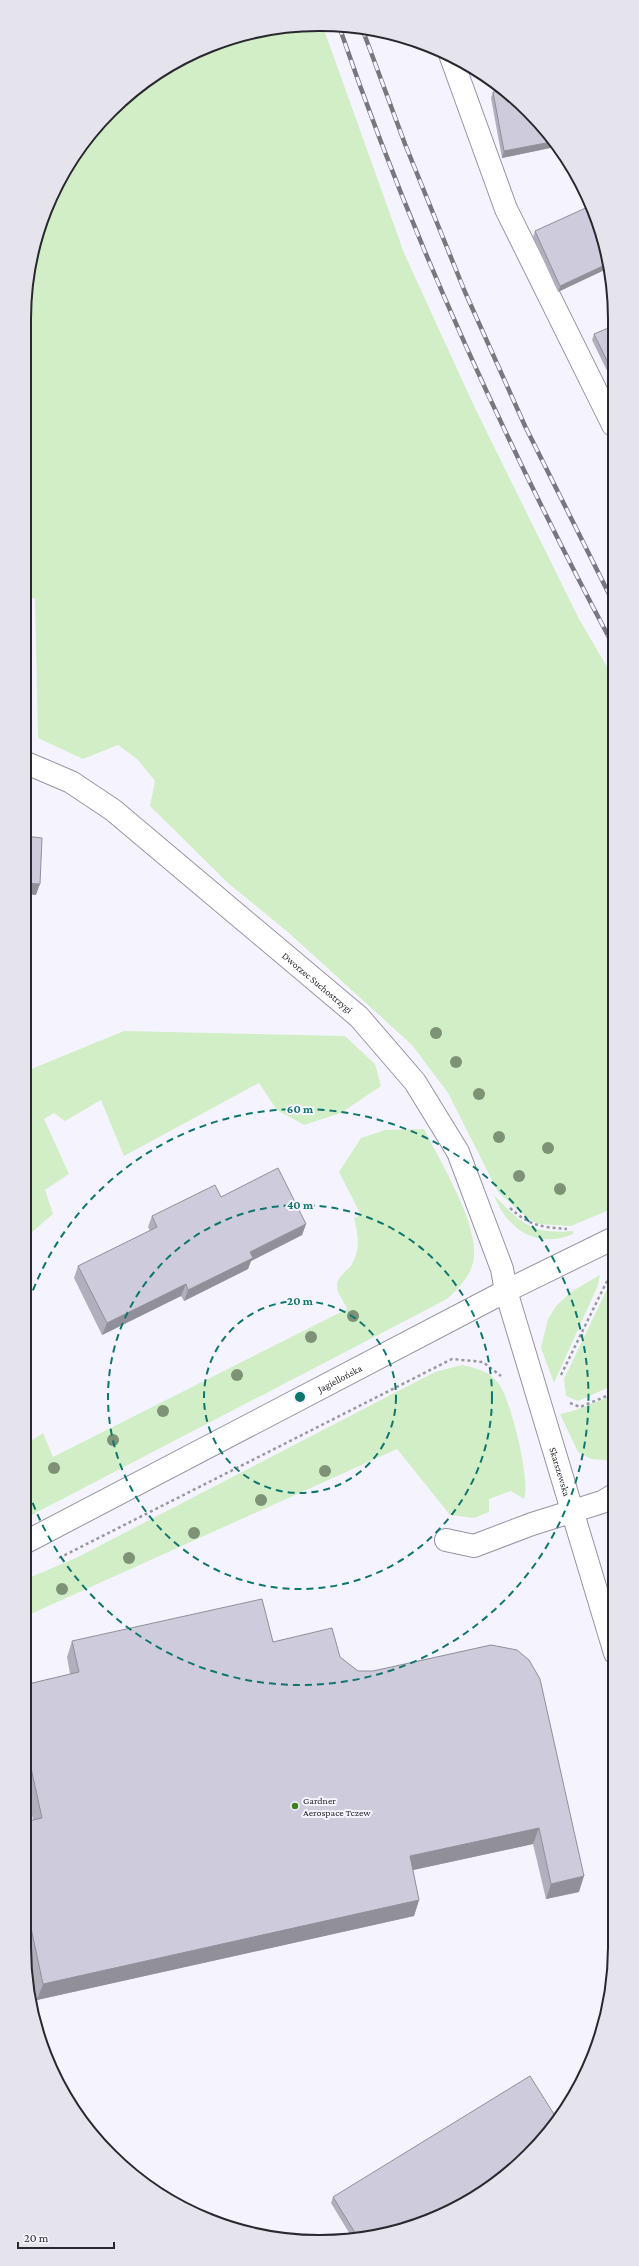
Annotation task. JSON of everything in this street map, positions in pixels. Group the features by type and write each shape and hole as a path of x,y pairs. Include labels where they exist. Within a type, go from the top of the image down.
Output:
{"street":[{"path":"454,65 506,209 608,416"},
{"name":"Dworzec Suchostrzygi","path":"31,765 71,782 113,810 359,1017 415,1082 458,1152 502,1268 506,1291"},
{"name":"Jagiellońska","path":"31,1539 506,1291 608,1241"},
{"name":"Skarszewska","path":"506,1291 608,1630"},
{"path":"446,1540 474,1546 532,1524 572,1513 608,1498"}],"path":[{"path":"558,1382 608,1280"},
{"path":"58,1559 85,1547 421,1373 452,1360 483,1362 495,1370 504,1380"},
{"path":"566,1402 580,1407 608,1395"}],"green space":[{"path":"325,31 404,253 474,406 579,619 608,668 608,1211 571,1226 538,1224 526,1217 498,1192 448,1093 412,1045 289,933 228,883 150,806 155,781 137,759 118,745 83,759 38,738 35,598 31,598 31,320 33,282 46,227 61,192 80,159 115,115 144,91 175,70 209,53 245,41 282,33"},
{"path":"124,1031 345,1036 375,1064 381,1086 341,1113 304,1125 277,1110 259,1083 124,1156 101,1100 65,1121 54,1113 44,1119 69,1174 45,1190 53,1214 31,1233 31,1069"},
{"path":"424,1129 448,1174 464,1209 470,1226 474,1256 468,1275 452,1295 447,1299 31,1515 31,1441 43,1433 53,1457 347,1309 338,1292 337,1283 340,1277 350,1267 355,1258 358,1241 354,1218 361,1215 339,1172 361,1138 385,1130"},
{"path":"494,1195 512,1213 528,1225 547,1231 573,1231 573,1234 559,1238 547,1239 524,1233 506,1217 499,1207"},
{"path":"600,1275 598,1285 554,1383 541,1348 548,1319 556,1306 571,1292"},
{"path":"608,1288 608,1388 578,1401 566,1396 564,1379"},
{"path":"462,1365 487,1373 499,1384 509,1406 519,1441 525,1476 524,1499 511,1491 489,1499 489,1512 474,1518 450,1515 397,1449 31,1614 31,1577 78,1557 435,1372"},
{"path":"608,1397 608,1460 591,1459 578,1452 560,1414 573,1411"}],"building":[{"path":"493,92 496,92 524,115 547,143 504,151"},
{"path":"586,208 593,227 603,266 560,286 535,231"},
{"path":"608,328 608,363 594,334"},
{"path":"31,837 42,838 40,884 31,883"},
{"path":"278,1168 306,1224 250,1252 253,1258 188,1290 186,1284 107,1323 78,1266 157,1227 152,1216 215,1185 221,1197"},
{"name":"Gardner Aerospace Tczew","path":"262,1599 273,1642 332,1628 340,1657 358,1671 373,1671 491,1645 517,1650 529,1660 540,1679 584,1876 551,1884 539,1828 410,1856 419,1900 43,1984 31,1928 31,1820 42,1818 31,1768 31,1683 79,1672 72,1641"},
{"path":"530,2076 554,2114 524,2151 495,2175 464,2196 412,2220 355,2233 333,2197"}],"railway":[{"path":"341,32 367,106 398,185 464,341 536,494 608,635"},
{"path":"364,35 405,144 465,292 525,426 608,592"}],"place":[{"name":"Gardner Aerospace Tczew","path":"295,1806"}]}
